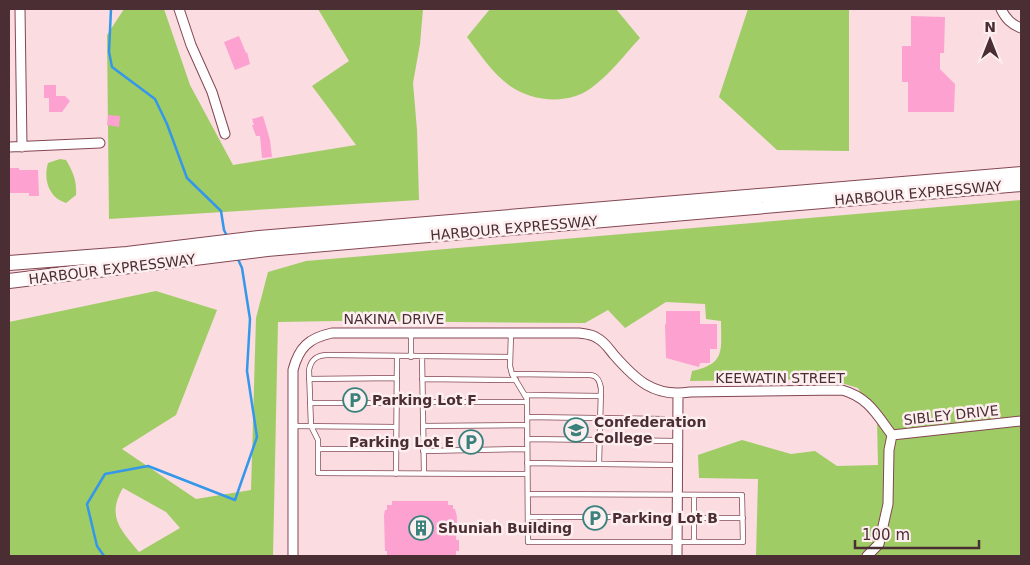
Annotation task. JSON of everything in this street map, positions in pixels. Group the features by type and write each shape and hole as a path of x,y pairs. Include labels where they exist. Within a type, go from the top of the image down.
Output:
{"main road":[{"name":"HARBOUR EXPRESSWAY","path":"9,281 204,258 263,244 1021,174"},
{"name":"HARBOUR EXPRESSWAY","path":"9,263 127,254 208,244 263,244 1021,184"},
{"path":"9,286 63,274"}],"street":[{"path":"20,9 22,147"},
{"path":"179,9 191,44 212,92 225,134"},
{"path":"1001,9 1004,16 1013,25 1021,28"},
{"path":"9,147 100,143"},
{"name":"NAKINA DRIVE","path":"294,556 293,370 296,359 303,347 312,340 332,333 590,334 599,338 640,382 678,394"},
{"name":"KEEWATIN STREET","path":"678,394 690,392 842,390 854,393 862,398 892,435"},
{"path":"677,556 678,394"},
{"name":"SIBLEY DRIVE","path":"867,556 879,544 888,504 889,450 892,435 1021,421"}],"lane":[{"path":"411,333 411,357"},
{"path":"511,333 510,357 512,374 526,395 527,402 528,542 743,542 742,495 528,494"},
{"path":"510,357 318,356 310,367 311,426 318,440 318,473 527,474"},
{"path":"396,474 397,357"},
{"path":"422,357 424,474"},
{"path":"512,374 592,375 600,383 599,464"},
{"path":"310,379 397,378"},
{"path":"422,380 516,380"},
{"path":"526,395 601,396"},
{"path":"423,402 527,402"},
{"path":"310,403 396,403"},
{"path":"527,417 663,419"},
{"path":"293,426 396,427"},
{"path":"423,426 527,426"},
{"path":"527,439 677,441"},
{"path":"318,449 396,449"},
{"path":"424,450 527,449"},
{"path":"527,463 677,465"},
{"path":"694,495 694,542"},
{"path":"528,516 652,517"},
{"path":"694,518 743,518"}],"green space":[{"path":"124,9 164,9 190,85 233,165 356,145 312,86 349,61 318,9 423,9 420,44 413,83 417,130 419,200 109,219 107,35"},
{"path":"490,9 616,9 640,38 607,74 586,91 565,99 531,96 520,92 504,81 467,37"},
{"path":"748,9 849,9 849,151 777,150 719,97"},
{"path":"60,159 66,160 76,186 76,195 66,203 60,201 52,193 46,176 48,163"},
{"path":"1021,200 1021,556 756,556 758,479 699,478 698,455 742,440 791,454 815,451 837,466 878,465 877,420 858,388 828,379 690,381 692,371 703,368 716,360 721,348 721,321 706,319 705,304 666,302 625,328 608,310 585,323 278,322 273,556 9,556 9,322 156,291 217,310 176,415 122,449 196,499 251,490 256,318 268,272 306,261","holes":["123,488 166,512 180,528 139,552 118,523 116,507"]}],"building":[{"path":"911,16 945,17 944,53 940,53 940,69 955,84 954,112 908,112 908,82 902,82 902,46 911,46"},
{"path":"239,36 247,52 250,64 235,70 224,42"},
{"path":"44,85 56,85 56,96 65,96 70,101 62,112 49,112 49,98 44,98"},
{"path":"108,115 120,116 119,127 107,125"},
{"path":"263,116 270,140 272,157 262,158 260,136 256,136 252,119"},
{"path":"10,168 38,170 39,196 29,196 29,193 9,193"},
{"path":"666,311 700,311 700,324 717,324 717,349 710,349 710,363 700,363 699,367 666,358"},
{"name":"Shuniah Building","path":"392,501 448,501 448,505 453,505 457,517 456,540 459,540 459,551 456,551 456,556 387,556 387,551 385,551 384,515 387,505 392,505"}],"waterway":[{"path":"111,9 109,52 112,67 155,99 167,124 187,178 221,211 224,230 228,238"},
{"path":"104,556 97,546 87,504 105,474 148,466 235,500 257,437 247,371 250,319 242,268 237,257"}],"place":[{"name":"Parking Lot F","path":"355,400"},
{"name":"Confederation College","path":"576,430"},
{"name":"Parking Lot E","path":"471,442"},
{"name":"Parking Lot B","path":"595,518"},
{"name":"Shuniah Building","path":"421,528"}]}
